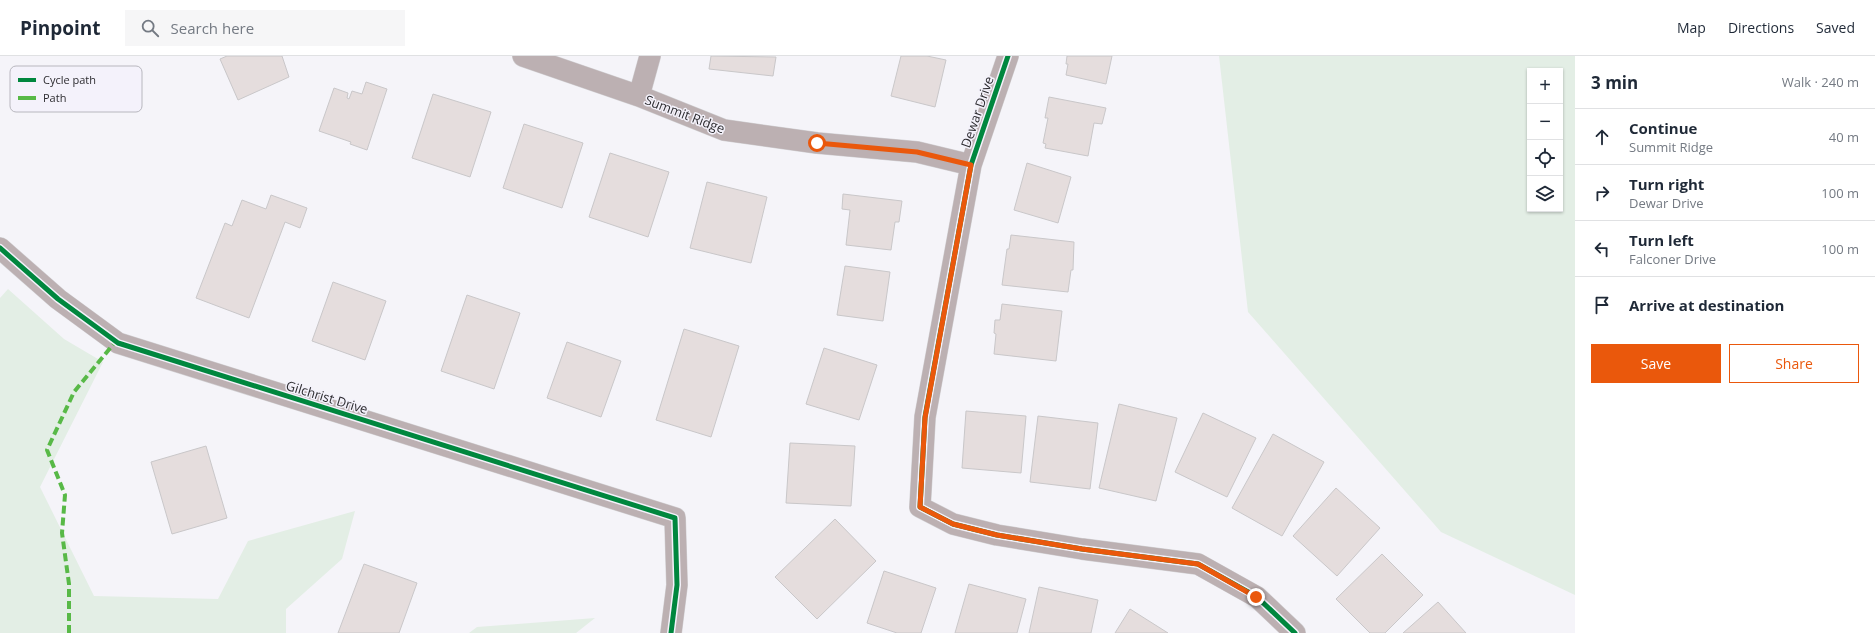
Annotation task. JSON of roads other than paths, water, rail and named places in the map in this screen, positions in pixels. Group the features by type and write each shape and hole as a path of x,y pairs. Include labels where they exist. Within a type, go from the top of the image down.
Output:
{"street":[{"name":"Summit Ridge","path":"523,56 639,96 724,130 817,143 917,152 971,165"},
{"path":"639,96 650,56"},
{"name":"Dewar Drive","path":"1008,56 971,165 925,418 920,507 953,524 997,535 1082,549 1198,564 1256,597 1295,633"},
{"name":"Gilchrist Drive","path":"0,248 58,299 118,342 675,518 677,585 671,633"}]}
